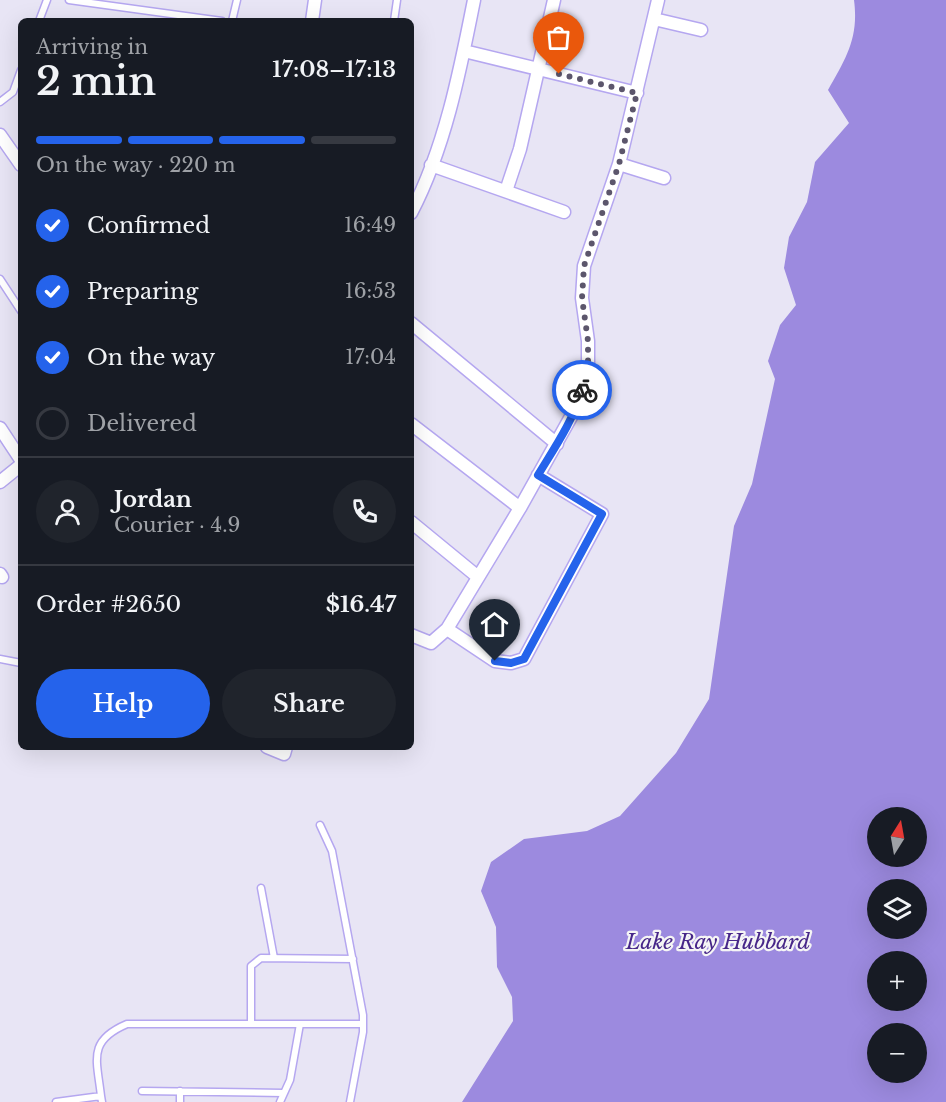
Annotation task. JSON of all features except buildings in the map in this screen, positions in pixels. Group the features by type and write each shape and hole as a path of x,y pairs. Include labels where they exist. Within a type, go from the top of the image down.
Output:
{"street":[{"path":"312,18 315,0"},
{"path":"414,206 432,165 464,51 474,0"},
{"path":"506,191 520,149 554,0"},
{"path":"414,636 431,643 447,629 520,508 577,406 588,362 588,341 582,298 584,266 619,164 658,0"},
{"path":"654,19 701,30"},
{"path":"464,51 637,93"},
{"path":"0,135 18,161"},
{"path":"619,164 664,178"},
{"path":"432,165 564,212"},
{"path":"414,325 557,444"},
{"path":"414,426 520,508"},
{"path":"0,428 18,455"},
{"path":"0,482 18,467"},
{"path":"447,629 495,661 511,663 524,659 602,514 538,475"},
{"path":"414,524 478,577"}],"lane":[{"path":"40,18 47,0"},
{"path":"69,0 200,18"},
{"path":"233,18 237,0"},
{"path":"394,18 397,0"},
{"path":"0,102 13,92 18,78"},
{"path":"0,279 18,306"},
{"path":"0,659 18,662"},
{"path":"320,825 332,852 363,1024 350,1102"},
{"path":"261,888 274,958"},
{"path":"251,1024 251,966 261,958 353,959"},
{"path":"56,1102 101,1099 97,1050 101,1042 119,1027 127,1024 363,1024"},
{"path":"280,1102 290,1080 300,1024"},
{"path":"142,1091 283,1093"},
{"path":"180,1091 180,1102"},
{"path":"236,1102 238,1092"}],"water":[{"name":"Lake Ray Hubbard","path":"854,0 946,0 946,1102 462,1102 513,1021 512,997 497,967 496,927 481,891 491,862 524,839 587,831 620,816 676,753 709,699 734,526 752,484 775,379 768,361 780,325 796,305 784,268 789,237 807,202 815,162 849,123 828,90 850,47 855,26"}],"way so far":[{"path":"559,74 637,93 619,164 584,266 582,298 588,341 588,362 582,390"}],"route":[{"path":"495,661 511,663 524,659 602,514 538,475 564,432 582,390"}]}
